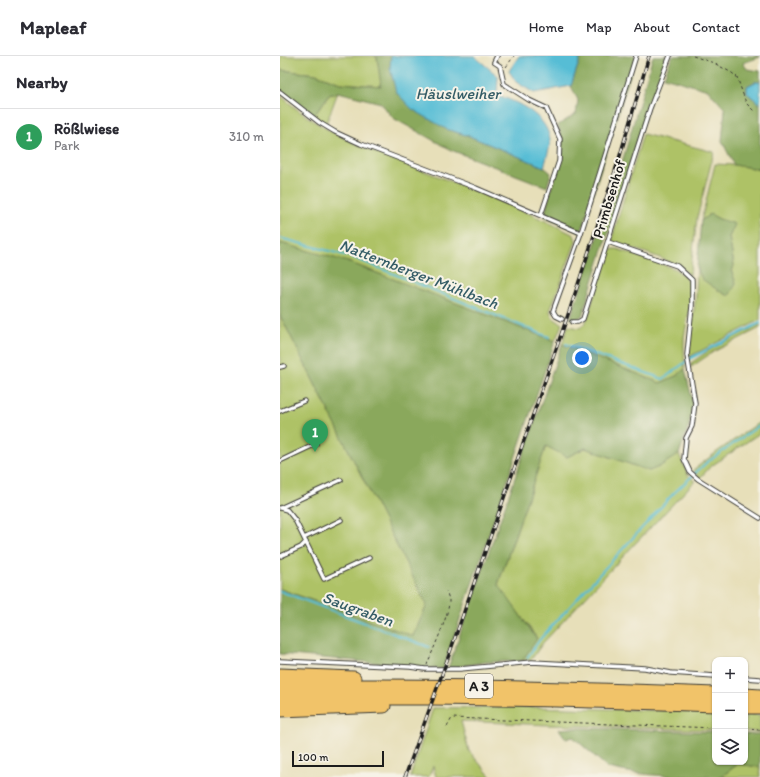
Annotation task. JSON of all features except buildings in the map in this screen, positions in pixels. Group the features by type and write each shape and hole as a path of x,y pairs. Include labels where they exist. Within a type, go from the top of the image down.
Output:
{"highway":[{"name":"A 3","path":"282,673 362,679 371,685"},
{"name":"A 3","path":"280,686 371,685 587,688 712,694"},
{"path":"748,696 760,696"},
{"name":"A 3","path":"280,698 474,698 580,700 712,706"},
{"name":"A 3","path":"280,710 462,702 474,698"},
{"path":"748,707 760,707"},
{"name":"A 3","path":"280,719 317,713 325,709"}],"lane":[{"path":"497,56 494,62 500,66 504,84 546,108 560,139 558,161 541,215"},
{"path":"562,319 556,316 553,311 581,233 636,56"},
{"name":"Primbsenhof","path":"572,322 578,322 583,319 648,115 670,56"},
{"path":"280,92 320,123 354,141 407,163 476,188 581,233"},
{"path":"608,242 677,266 692,280 692,306 687,355 695,403 692,426 686,438 684,459 690,472 698,479 760,518"},
{"path":"280,411 304,401"},
{"path":"280,461 316,444"},
{"path":"280,508 342,480"},
{"path":"280,508 287,510 295,520 324,579 369,558"},
{"path":"281,556 301,547 305,540 341,520"},
{"path":"280,661 425,669 460,669 532,662 645,668 672,673 712,676"},
{"path":"748,678 760,679"}],"path":[{"path":"502,74 514,56"},
{"path":"693,56 714,63 732,72 737,77 746,103 754,110"},
{"path":"425,669 448,608 449,601 446,591"},
{"path":"447,727 452,718 712,728"},
{"path":"748,729 760,730"}],"green space":[{"path":"280,56 374,56 377,57 382,86 340,83 316,74 280,70"},
{"path":"374,56 391,56 390,68 446,129 469,136 544,167 551,173 547,187 451,150 393,118 381,103 338,92 329,95 313,117 280,90 280,70 316,74 340,83 381,86 377,57"},
{"path":"581,56 636,56 581,233 544,216 551,189 561,161 562,140 558,125 576,114 578,100 571,86"},
{"path":"653,56 667,56 647,110 582,316 576,319 570,319 618,176"},
{"path":"672,56 760,56 743,63 747,69 760,71 760,82 755,82 747,86 747,93 760,104 760,169 734,165 722,141 725,109 708,90 664,77"},
{"path":"338,92 326,124 313,117 329,95"},
{"path":"280,95 315,122 352,142 371,151 504,203 574,235 576,241 550,311 553,318 562,324 555,341 348,262 280,243"},
{"path":"643,134 714,152 697,218 690,275 665,260 617,244 612,238"},
{"path":"715,164 760,169 760,320 689,357 696,295 697,268 702,279 736,284 732,272 734,265 729,237 735,224 719,219 710,214 701,221"},
{"path":"710,214 719,219 735,224 729,237 734,265 732,272 736,284 729,296 702,279 697,268 701,221"},
{"path":"280,243 348,262 555,341 443,669 280,654 280,589 413,636 427,605 280,315"},
{"path":"613,249 617,249 676,269 690,284 690,307 684,337 685,369 676,376 660,383 562,344 568,326 580,328 586,322 608,252"},
{"path":"280,315 427,605 413,636 280,589"},
{"path":"760,324 760,328 713,352 691,367 691,363 711,349"},
{"path":"562,344 660,383 676,376 685,369 693,403 689,425 679,454 659,467 649,471 585,448 567,457 546,446 498,584 537,639 522,661 486,662 448,668"},
{"path":"760,422 760,433 710,467 700,478 693,470 718,451"},
{"path":"546,446 567,457 585,448 649,471 659,467 679,454 688,475 695,481 542,644 531,660 522,661 537,638 498,585"},
{"path":"530,707 712,712 712,730 461,721 469,751 491,777 436,777 433,766 429,777 410,777 433,708"},
{"path":"748,714 760,715 760,732 748,731"},
{"path":"572,728 712,732 712,765 737,765 722,776 726,777 681,777 622,771 608,768 573,737 566,739 559,729"},
{"path":"748,734 760,734 760,769 758,767 745,765 748,765"},
{"path":"737,765 759,767 760,769 760,777 722,776"}],"water":[{"name":"Häuslweiher","path":"391,56 474,56 498,76 497,95 514,101 537,116 543,123 550,139 544,167 469,136 446,129 412,109 396,92 390,68"},
{"path":"519,56 581,56 571,86 534,93 516,82 509,71"},
{"path":"755,82 760,82 760,104 747,93 747,86"}],"waterway":[{"name":"Natternberger Mühlbach","path":"280,238 352,257 549,337"},
{"name":"Natternberger Mühlbach","path":"566,344 663,379 691,358 760,323"},
{"path":"527,658 541,638 674,493 706,463 760,425"},
{"name":"Saugraben","path":"280,591 429,647"}],"railway":[{"path":"405,777 570,309 619,159 649,56"}],"place":[{"name":"Rößlwiese","path":"315,452"}]}
